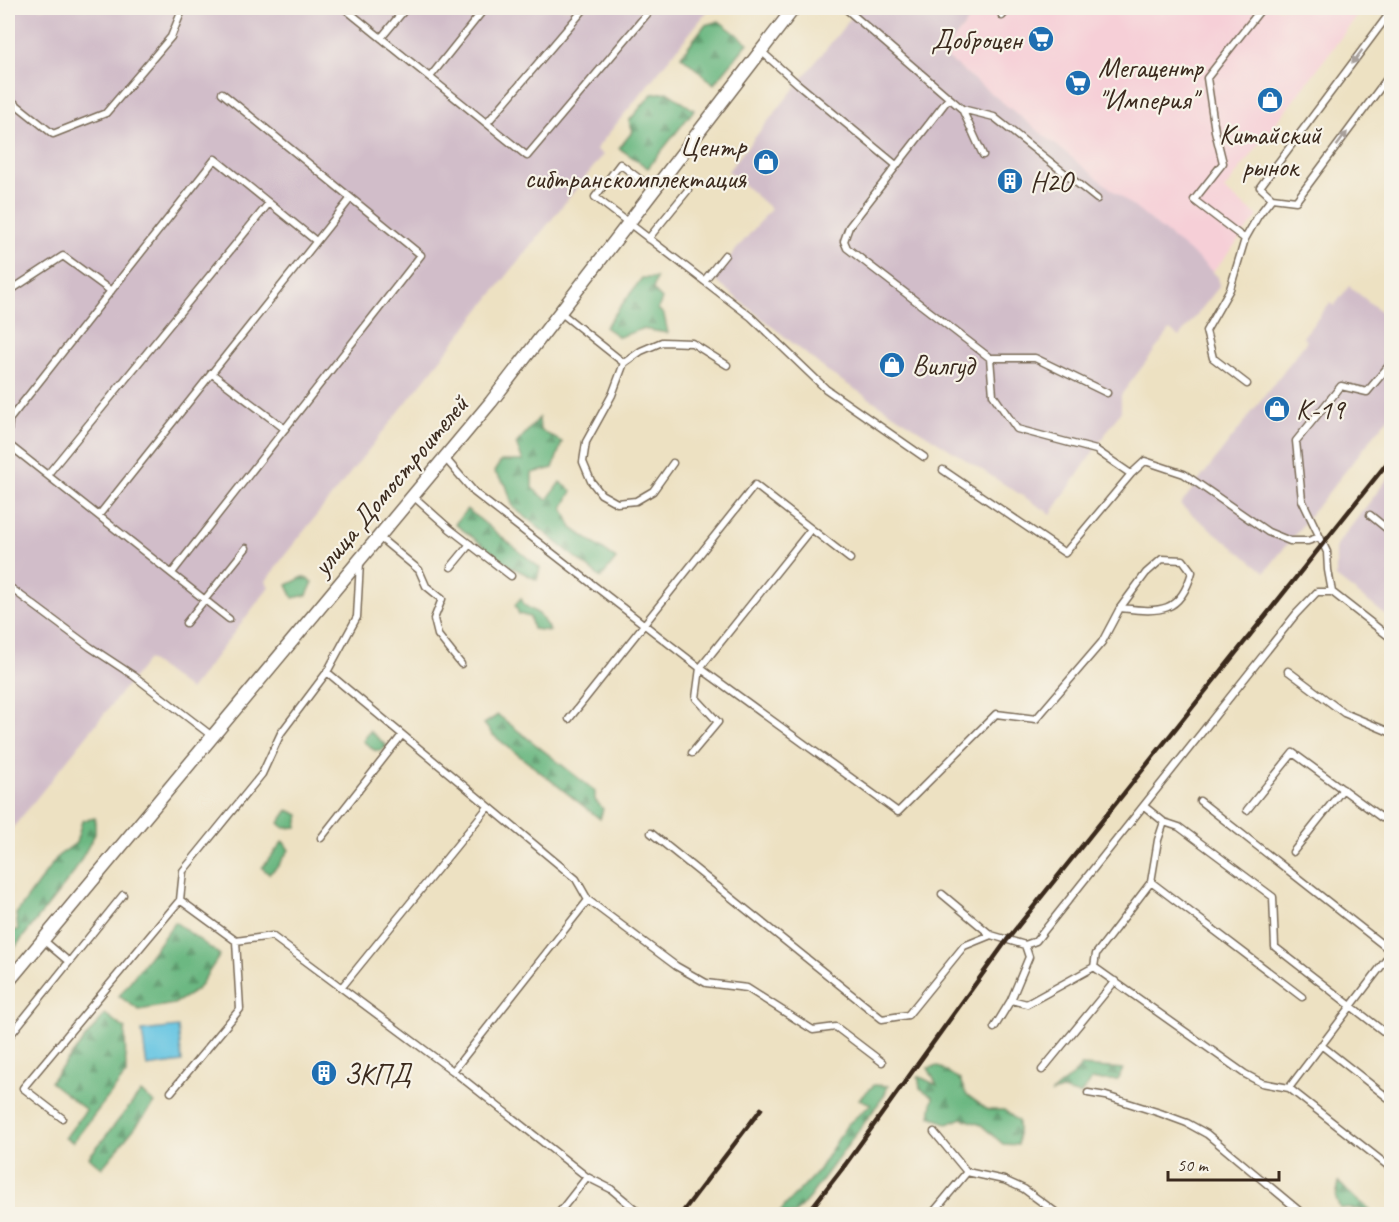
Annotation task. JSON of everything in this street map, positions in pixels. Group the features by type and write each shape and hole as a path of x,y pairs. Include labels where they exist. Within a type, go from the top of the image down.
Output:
{"street":[{"name":"улица Домостроителей","path":"8,982 491,402 794,8"}],"lane":[{"path":"8,98 53,134 105,113 171,37 183,8"},
{"path":"344,8 527,156 652,8"},
{"path":"381,38 406,8"},
{"path":"430,76 485,8"},
{"path":"487,123 585,8"},
{"path":"845,8 962,109 983,155"},
{"path":"920,8 923,10 925,8"},
{"path":"1002,16 1009,8"},
{"path":"1245,239 1194,200 1223,164 1215,131 1207,78 1262,8"},
{"path":"1392,10 1260,187 1272,198 1296,201 1392,72"},
{"path":"761,51 896,165"},
{"path":"172,573 421,255 222,93"},
{"path":"949,98 849,226 844,241 847,249 990,358 1035,358 1107,393"},
{"path":"962,109 994,117 1097,199"},
{"path":"8,434 8,420 215,159 316,241"},
{"path":"654,190 620,164 595,197 758,324 826,389 924,458"},
{"path":"648,238 688,190"},
{"path":"99,515 351,198"},
{"path":"1247,384 1213,358 1206,331 1230,289 1245,239 1272,198"},
{"path":"48,474 269,203"},
{"path":"704,281 724,255"},
{"path":"8,292 63,256 111,291"},
{"path":"560,312 624,363"},
{"path":"673,463 653,491 636,501 617,502 601,494 591,480 583,462 586,442 612,395 624,363 640,351 662,342 692,343 727,365"},
{"path":"990,358 993,395 1017,429 1096,450 1131,474"},
{"path":"1332,592 1327,552 1302,500 1296,441 1341,386 1367,392 1392,362"},
{"path":"212,373 285,429"},
{"path":"8,444 229,619"},
{"path":"444,458 475,493 700,668 898,812 996,714 1036,719 1101,642 1120,608 1146,573 1162,559 1183,560 1192,572 1187,589 1173,606 1153,612 1120,608"},
{"path":"943,470 1065,553 1131,474 1145,461 1184,474 1268,532 1290,542 1308,541 1320,537"},
{"path":"569,719 755,485 850,559"},
{"path":"413,496 512,576"},
{"path":"1370,516 1392,533"},
{"path":"692,753 718,722 696,699 700,668 811,529"},
{"path":"379,536 419,570 426,586 442,599 434,619 438,635 461,664"},
{"path":"452,567 470,544"},
{"path":"186,623 246,548"},
{"path":"62,1118 23,1088 180,900 183,872 262,774 281,733 327,672 357,616 360,558"},
{"path":"8,586 90,647 134,676 212,736"},
{"path":"942,894 991,934 1025,945 1036,941 1296,614 1317,592 1332,592 1392,639"},
{"path":"1288,671 1344,713 1392,733"},
{"path":"327,672 576,879 588,900 676,966 706,983 747,988 813,1030 837,1028 882,1062"},
{"path":"321,838 402,735"},
{"path":"1247,810 1293,753 1382,818 1392,817"},
{"path":"1293,852 1343,789"},
{"path":"1200,801 1392,952 1289,1088"},
{"path":"1144,806 1164,822 1179,827 1273,897 1275,947 1392,1038"},
{"path":"342,987 488,807"},
{"path":"1094,967 1096,954 1151,882 1158,840 1164,822"},
{"path":"651,833 882,1018 908,1015 964,946 991,934"},
{"path":"1151,882 1302,997"},
{"path":"8,1038 123,895"},
{"path":"180,900 236,941 272,936 453,1071 587,1177 610,1189 634,1209"},
{"path":"453,1071 588,900"},
{"path":"42,939 68,961"},
{"path":"171,1092 240,1009 236,941"},
{"path":"994,1028 1011,1000 1029,957 1025,945"},
{"path":"1011,1000 1027,1004 1094,967"},
{"path":"1094,967 1245,1074 1262,1083 1289,1088 1392,1170"},
{"path":"1042,1070 1114,981"},
{"path":"1321,1045 1392,1101"},
{"path":"1088,1093 1106,1096 1160,1113 1187,1123 1207,1134 1303,1215"},
{"path":"934,1132 967,1172 1004,1180 1024,1190 1058,1215"},
{"path":"932,1215 967,1172"},
{"path":"558,1215 587,1177"}],"shaded area":[{"path":"8,8 710,8 596,149 603,155 285,555 266,581 269,587 190,690 148,659 8,834"},
{"path":"859,8 979,8 942,54 1200,260 1218,277 1219,287 1179,337 1170,330 1121,395 1121,411 1051,514 831,374 712,278 771,209 728,171"},
{"name":"Мегацентр \"Империя\"","path":"979,8 1363,8 1224,190 1258,216 1213,272 942,54"},
{"path":"1349,286 1391,320 1391,414 1265,572 1180,505 1307,341 1303,337 1330,303 1334,306"},
{"path":"1391,474 1391,619 1336,577 1336,546"}],"green space":[{"path":"719,21 748,43 714,84 681,56 705,25"},
{"path":"667,92 694,110 648,168 619,148 633,131 629,121 652,94"},
{"path":"642,278 656,278 653,290 662,299 658,309 664,315 668,333 642,329 619,337 605,327"},
{"path":"539,418 540,430 562,442 553,468 532,473 532,488 547,500 560,482 572,491 563,508 572,528 616,559 601,578 513,507 506,485 494,472 501,461 523,461 516,444"},
{"path":"467,509 540,568 537,580 512,567 455,524"},
{"path":"303,577 313,582 307,595 293,598 287,585"},
{"path":"521,598 524,605 539,614 550,631 533,629 530,617 519,614 515,605"},
{"path":"498,715 595,791 595,800 603,809 600,819 493,735 484,724"},
{"path":"370,731 387,746 381,751 374,750 363,741"},
{"path":"288,810 299,815 297,827 284,828 279,823"},
{"path":"95,818 95,834 73,874 8,956 8,931 18,930 16,914 58,856 76,843 82,821"},
{"path":"283,841 289,850 269,874 262,868"},
{"path":"175,922 220,955 197,990 174,1004 139,1010 119,996"},
{"path":"105,1014 125,1029 126,1074 73,1142 65,1138 86,1110 50,1082"},
{"path":"938,1066 960,1080 966,1094 988,1110 1004,1110 1018,1121 1018,1145 1003,1144 981,1125 962,1118 948,1124 930,1116 933,1097 920,1088 918,1076 937,1085 928,1068"},
{"path":"1081,1066 1123,1069 1118,1080 1092,1080 1080,1095 1062,1090 1052,1093"},
{"path":"874,1085 888,1086 884,1096 809,1198 795,1214 779,1214 818,1171 847,1125 871,1104 859,1099"},
{"path":"141,1092 155,1103 102,1168 89,1157"},
{"path":"1339,1182 1371,1210 1340,1208 1336,1198"}],"water":[{"path":"178,1027 182,1062 147,1067 142,1031"}],"railway":[{"path":"807,1214 845,1165 1007,940 1392,457"},
{"path":"681,1214 761,1109"}],"place":[{"name":"Доброцен","path":"1041,39"},
{"name":"Мегацентр \"Империя\"","path":"1078,83"},
{"name":"Китайский рынок","path":"1270,100"},
{"name":"Центр сибтранскомплектация","path":"766,162"},
{"name":"H2O","path":"1010,181"},
{"name":"Вилгуд","path":"892,365"},
{"name":"К-19","path":"1277,409"},
{"name":"ЗКПД","path":"324,1073"}]}
